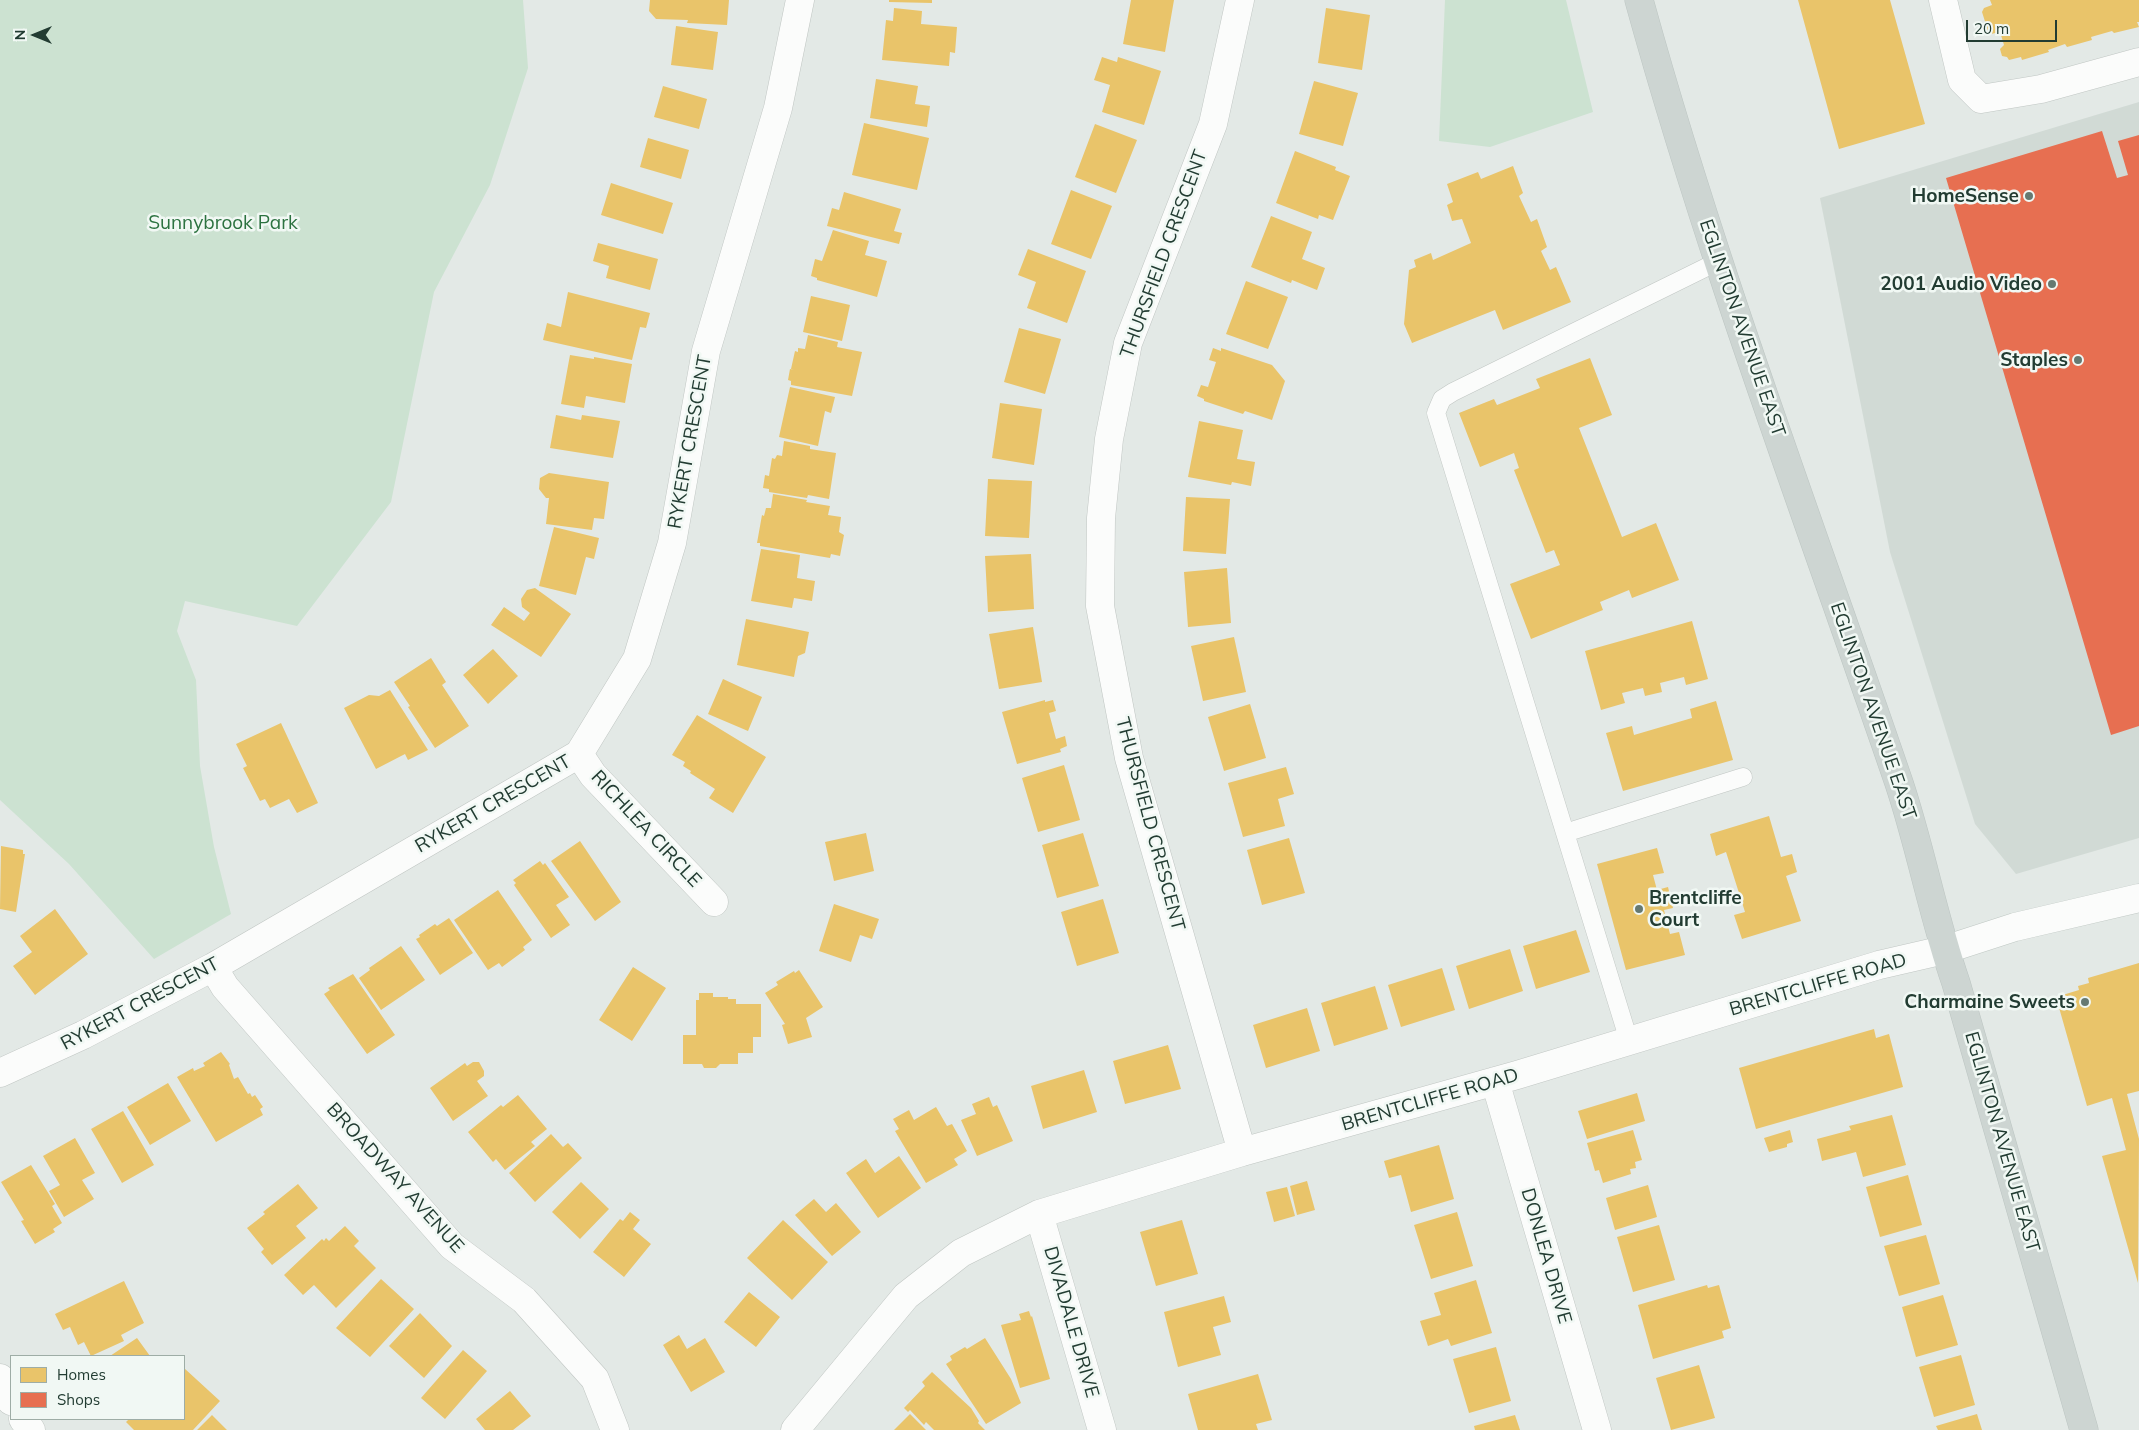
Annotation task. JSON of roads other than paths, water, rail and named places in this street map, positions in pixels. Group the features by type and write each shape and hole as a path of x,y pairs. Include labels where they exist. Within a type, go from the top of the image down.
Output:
{"main road":[{"name":"EGLINTON AVENUE EAST","path":"1638,0 1670,114 1900,788 1927,878 1944,950 1958,992 2084,1430"}],"street":[{"name":"RYKERT CRESCENT","path":"0,1073 83,1035 212,967 579,754 637,658 672,543 706,351 778,108 800,0"},
{"name":"THURSFIELD CRESCENT","path":"1240,0 1213,124 1128,343 1109,439 1100,518 1100,606 1129,758 1242,1152"},
{"path":"1943,0 1962,80 1982,99 2041,89 2139,62"},
{"name":"RICHLEA CIRCLE","path":"579,754 593,775 714,902"},
{"name":"BRENTCLIFFE ROAD","path":"795,1430 906,1296 961,1254 1039,1214 1242,1152 1495,1081 1879,965 1944,950 2015,927 2139,898"},
{"name":"BROADWAY AVENUE","path":"212,967 225,987 452,1246 524,1300 595,1379 615,1430"},
{"name":"DONLEA DRIVE","path":"1495,1081 1597,1430"},
{"name":"DIVADALE DRIVE","path":"1039,1214 1102,1430"},
{"path":"0,1378 10,1399"}],"lane":[{"path":"1629,1041 1436,413 1442,399 1453,392 1719,260"},
{"path":"1565,833 1744,777"}],"place":[{"name":"HomeSense","path":"2029,196"},
{"name":"2001 Audio Video","path":"2052,284"},
{"name":"Staples","path":"2078,360"},
{"name":"Brentcliffe Court","path":"1639,909"},
{"name":"Charmaine Sweets","path":"2085,1002"}],"park label":[{"name":"Sunnybrook Park","path":"223,223"}]}
